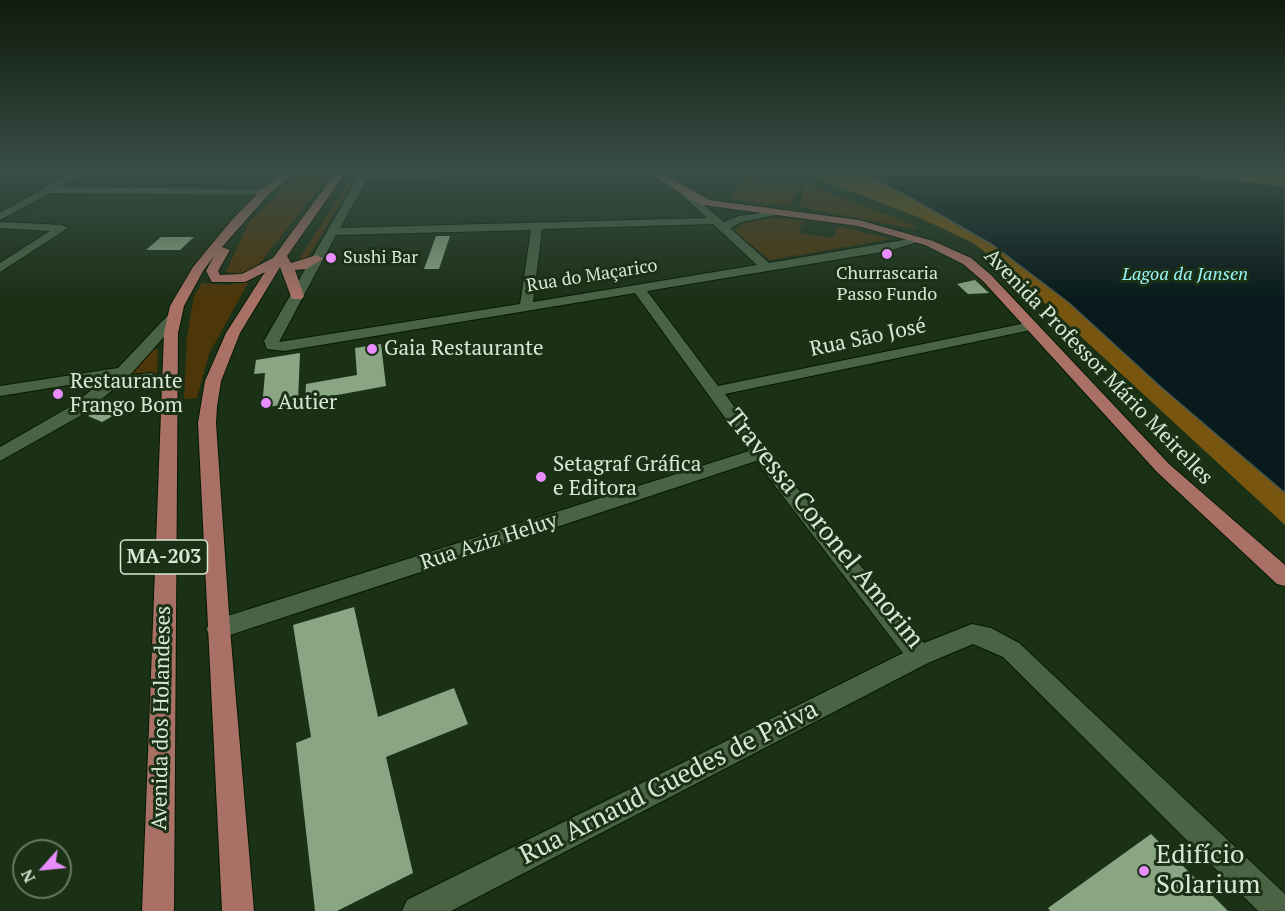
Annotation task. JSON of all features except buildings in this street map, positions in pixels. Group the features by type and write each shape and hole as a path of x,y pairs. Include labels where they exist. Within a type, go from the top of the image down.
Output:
{"main road":[{"name":"Avenida dos Holandeses","path":"158,911 168,390 175,316 189,281 244,215"},
{"name":"MA-203","path":"238,911 218,629 207,435 209,407 213,381 233,333 314,215"},
{"name":"Avenida Professor Mário Meirelles","path":"784,215 859,224 917,239 967,261 987,278 1163,468 1285,578"},
{"path":"235,224 212,272 214,278 228,280 251,276 283,262 302,266 317,259"},
{"path":"283,262 293,279 297,296"}],"street":[{"path":"297,296 342,215"},
{"path":"709,215 766,267"},
{"path":"332,232 719,224 764,215"},
{"path":"0,225 62,228 0,268"},
{"path":"526,307 537,226"},
{"name":"Rua do Maçarico","path":"297,296 271,341 272,346 284,347 888,247 917,239"},
{"name":"Travessa Coronel Amorim","path":"638,288 760,454 920,656 972,634 983,635 1011,650 1280,911"},
{"path":"0,455 74,412 107,387 124,372 175,316"},
{"name":"Rua São José","path":"713,392 1031,326"},
{"path":"0,391 124,372"},
{"path":"107,387 141,378 157,380 168,390"},
{"name":"Rua Aziz Heluy","path":"218,629 760,454"},
{"name":"Rua Arnaud Guedes de Paiva","path":"418,911 920,656"}],"shaded area":[{"path":"257,215 298,215 255,269 240,274 226,272 249,222"},
{"path":"328,215 334,215 304,263 295,266"},
{"path":"839,215 886,215 917,227 913,229"},
{"path":"912,215 940,215 993,245 1068,302 1162,388 1285,493 1285,525 1011,272 973,243"},
{"path":"775,218 804,221 798,233 833,238 838,226 891,239 770,260 735,232 735,229 747,222"},
{"path":"249,281 209,354 197,398 184,399 187,336 194,296 202,283 227,285"},
{"path":"158,349 157,375 119,379 152,350"}],"water":[{"name":"Lagoa da Jansen","path":"940,215 1285,215 1285,493 1162,388 1068,302 993,245"}],"place":[{"name":"Churrascaria Passo Fundo","path":"887,254"},
{"name":"Sushi Bar","path":"331,258"},
{"name":"Gaia Restaurante","path":"372,349"},
{"name":"Restaurante Frango Bom","path":"58,394"},
{"name":"Autier","path":"266,403"},
{"name":"Setagraf Gráfica e Editora","path":"541,477"},
{"name":"Edifício Solarium","path":"1144,871"}]}
